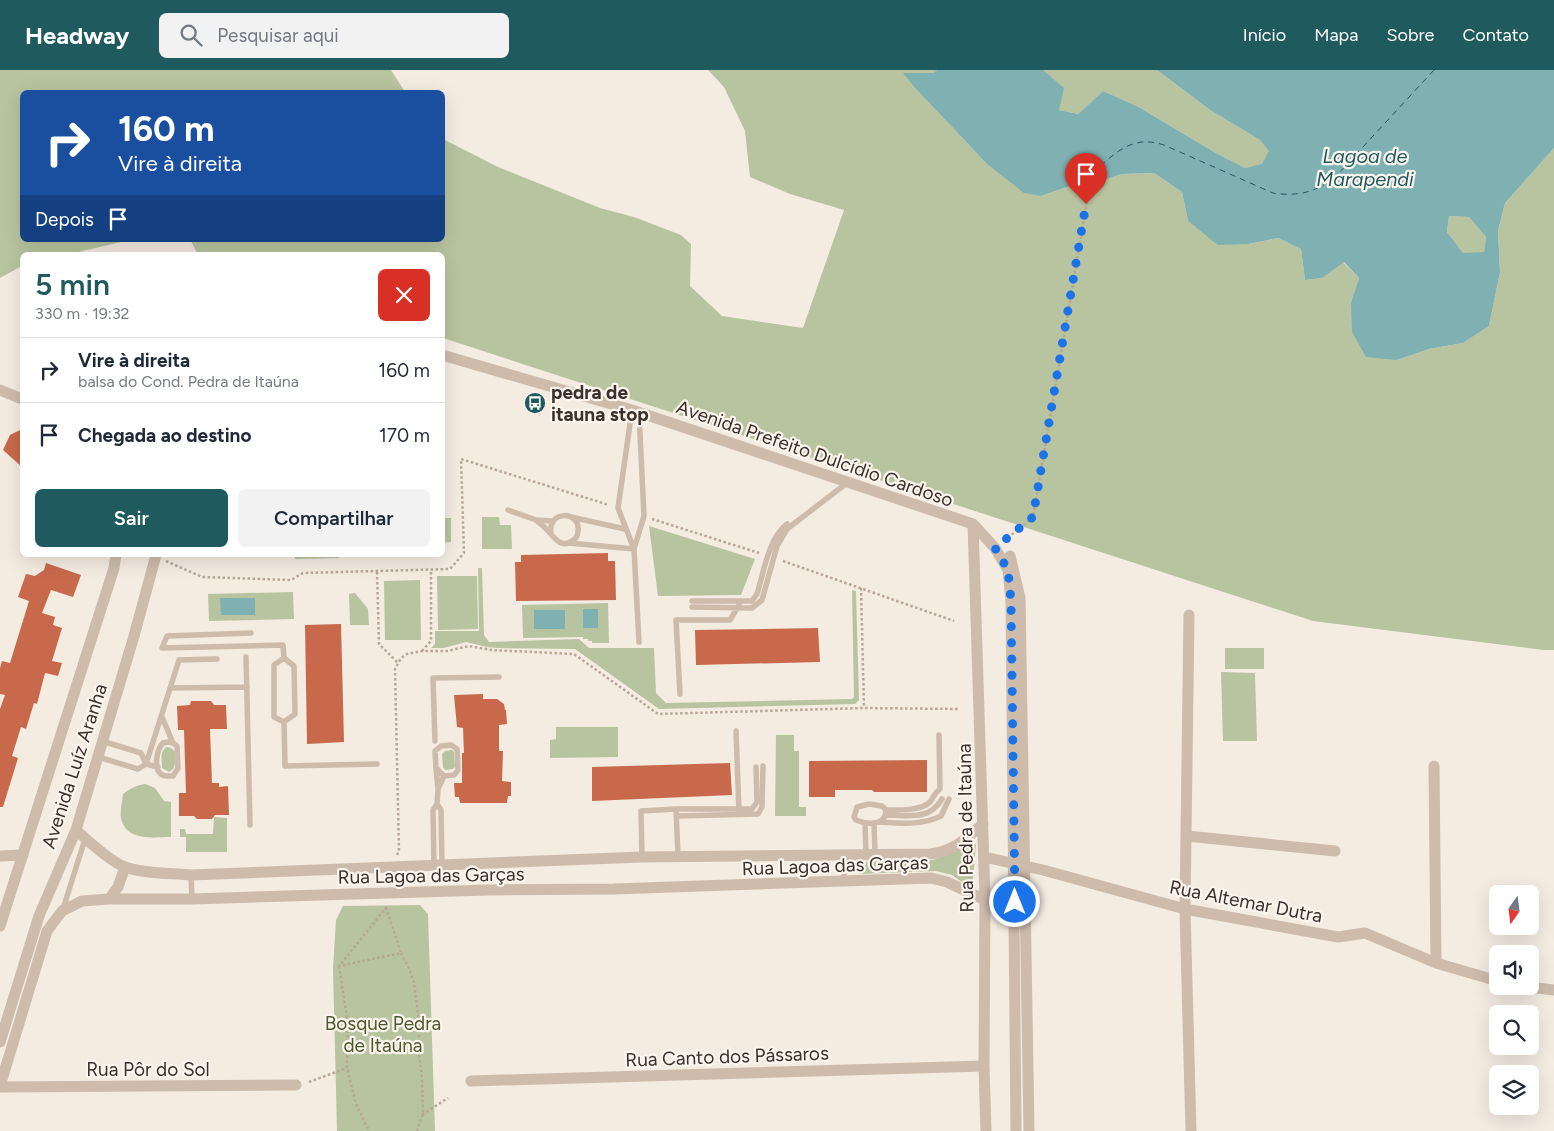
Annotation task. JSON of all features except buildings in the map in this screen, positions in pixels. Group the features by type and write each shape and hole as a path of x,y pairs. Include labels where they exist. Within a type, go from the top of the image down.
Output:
{"street":[{"name":"Avenida Prefeito Dulcídio Cardoso","path":"445,356 636,412 973,524 995,548"},
{"path":"0,390 20,398"},
{"name":"Rua Pedra de Itaúna","path":"973,524 985,900 984,1066 986,1131"},
{"path":"995,548 1008,570 1011,601 1029,1131"},
{"path":"1010,556 1020,598 1020,865 1016,1131"},
{"name":"Avenida Luíz Aranha","path":"0,926 114,568 116,557"},
{"name":"Avenida Luíz Aranha","path":"0,1042 39,916 76,830 156,557"},
{"path":"1189,615 1186,909 1191,1131"},
{"path":"1434,766 1436,963"},
{"name":"Rua Lagoa das Garças","path":"76,830 125,867 191,875 642,857 870,853 930,854 943,852 955,847 983,824"},
{"path":"1187,836 1335,851"},
{"path":"0,856 23,855"},
{"name":"Rua Altemar Dutra","path":"984,858 1043,870 1186,909 1338,937 1365,933 1436,963 1489,978"},
{"path":"109,898 118,887 125,867"},
{"name":"Rua Lagoa das Garças","path":"62,911 82,902 109,898 192,899 488,890 624,889 931,878 939,879 985,900"},
{"path":"0,1087 47,931 62,911"},
{"path":"1539,988 1554,990"},
{"name":"Rua Canto dos Pássaros","path":"471,1081 984,1066"},
{"name":"Rua Pôr do Sol","path":"0,1087 296,1085"}],"lane":[{"path":"634,549 618,508 636,412"},
{"path":"636,412 644,516 634,549 639,642"},
{"path":"771,557 762,600 752,608 692,604 752,601 757,594 771,557 787,529 846,481"},
{"path":"508,510 536,520 553,520 561,516 625,529"},
{"path":"570,517 577,523 578,528 577,537 570,543"},
{"path":"536,520 560,543 634,549"},
{"path":"551,534 550,529 553,520"},
{"path":"680,694 676,620 730,620 741,601"},
{"path":"251,633 167,636 162,648 283,645 284,658 294,666 296,714 284,722"},
{"path":"246,657 250,825"},
{"path":"284,658 274,665 274,716 284,722"},
{"path":"98,757 138,769 146,764 179,660 217,659"},
{"path":"438,864 441,810 437,804 433,678 499,677"},
{"path":"171,688 247,686"},
{"path":"162,717 176,746 178,755 178,768 173,776 161,775 158,771 157,752 162,717"},
{"path":"284,722 285,766 377,764"},
{"path":"736,731 739,813"},
{"path":"886,812 912,809 926,805 940,789 939,735"},
{"path":"102,741 141,753 146,764"},
{"path":"434,741 441,746"},
{"path":"157,752 163,743 173,743"},
{"path":"435,751 441,746 451,745 458,749 458,770 454,775 444,776"},
{"path":"146,764 158,767"},
{"path":"642,857 641,811 676,809 758,814 762,807 760,766"},
{"path":"436,768 444,776"},
{"path":"438,789 444,776"},
{"path":"946,799 941,816 929,822 917,824 866,823 856,820 854,817 858,807 862,805 882,806 886,812 920,816 934,810 946,799"},
{"path":"676,809 678,856"},
{"path":"876,822 883,820 886,812"},
{"path":"677,816 739,813"},
{"path":"870,853 876,822"},
{"path":"866,823 870,853"},
{"path":"62,911 86,839"},
{"path":"844,854 844,882"},
{"path":"191,875 192,899"}],"path":[{"path":"995,548 1033,517 1092,173"},
{"path":"158,557 202,577 291,580 303,573 450,569 464,553 461,459 618,508"},
{"path":"644,516 771,557 954,620"},
{"path":"422,650 431,641 431,570"},
{"path":"377,572 379,644 398,663"},
{"path":"861,588 864,708"},
{"path":"395,866 395,858 399,851 395,669 407,654 422,650 447,651 469,646 491,650 574,654 658,714 864,708 960,709"},
{"path":"384,894 386,908 401,953 414,982 419,1023 423,1114 416,1131"},
{"path":"369,1131 356,1104 347,1068 348,1024 339,966 386,908 384,894"},
{"path":"339,966 401,953"},
{"path":"309,1082 347,1068"},
{"path":"423,1114 448,1098"}],"green space":[{"path":"0,70 391,70 404,90 20,90 20,242 121,242 78,252 20,252 20,267 0,278"},
{"path":"708,70 937,70 933,73 904,73 915,88 986,163 1041,196 1073,185 1091,184 1122,174 1154,173 1182,192 1188,221 1248,244 1278,238 1301,249 1305,280 1322,278 1343,262 1359,278 1351,302 1397,360 1429,349 1463,343 1489,326 1500,272 1498,231 1505,203 1554,148 1554,650 1313,621 445,339 445,252 196,252 192,242 445,242 445,140 498,167 600,208 634,217 681,235 691,244 690,286 722,316 803,328 844,210 790,194 750,177 745,131 724,87"},
{"path":"1019,70 1157,70 1210,110 1260,140 1270,151 1262,165 1245,168 1214,152 1137,106 1103,91 1078,114 1059,110"},
{"path":"1449,216 1469,217 1486,237 1484,253 1463,254 1447,232"},
{"path":"482,517 499,517 500,525 511,525 512,549 482,549"},
{"path":"445,518 451,518 451,542 445,543"},
{"path":"649,526 755,559 741,595 658,596"},
{"path":"295,557 339,557 339,558 295,559"},
{"path":"478,568 482,568 484,635 489,642 579,639 589,648 654,648 656,693 666,703 852,699 854,697 852,590 856,591 859,700 855,704 659,709 575,649 498,648 466,642 444,648 431,648 435,644 435,631 479,631"},
{"path":"437,576 477,576 478,629 438,630"},
{"path":"420,580 421,640 385,640 384,581"},
{"path":"293,592 294,619 209,621 208,594"},
{"path":"355,593 368,609 369,625 350,625 349,594"},
{"path":"608,603 609,643 592,643 588,639 583,639 583,637 523,638 522,605"},
{"path":"1225,648 1264,648 1264,669 1225,669"},
{"path":"1221,672 1255,673 1257,741 1223,741"},
{"path":"556,727 618,727 618,757 550,758 550,740 556,739"},
{"path":"776,735 794,735 794,751 799,751 799,807 806,807 806,816 775,816"},
{"path":"167,747 175,752 174,766 169,772 162,768 161,759 164,749"},
{"path":"452,750 454,752 455,767 445,770 442,754 445,751"},
{"path":"145,784 155,788 164,801 171,802 171,837 135,835 124,826 121,818 123,794 139,785"},
{"path":"214,817 227,818 227,852 186,852 186,837 180,837 180,829 185,829 186,834 213,834"},
{"path":"970,844 976,844 971,884 966,885 952,875 936,871 859,874 854,870 858,862 933,860"},
{"name":"Bosque Pedra de Itaúna","path":"420,905 428,914 435,1131 337,1131 333,969 336,920 343,906"}],"water":[{"name":"Lagoa de Marapendi","path":"937,70 1043,70 1064,88 1059,110 1078,114 1103,91 1137,106 1214,152 1245,168 1262,164 1269,151 1260,140 1210,110 1157,70 1554,70 1554,148 1505,203 1498,231 1500,272 1489,326 1463,343 1429,349 1397,360 1366,357 1352,332 1351,302 1359,278 1344,262 1322,278 1305,280 1301,249 1278,238 1248,244 1218,245 1188,221 1182,192 1154,173 1122,174 1091,184 1073,185 1041,196 1024,193 986,163 903,73 933,73","holes":["1449,216 1469,217 1486,237 1484,252 1463,253 1447,232"]},
{"path":"220,598 255,598 255,615 221,615"},
{"path":"583,609 598,609 598,628 583,628"},
{"path":"534,610 565,610 565,629 534,629"}],"ferry route":[{"path":"1092,173 1124,148 1142,142 1152,142 1164,145 1273,193 1291,194 1308,192 1323,185 1338,174 1434,70"}],"place":[{"name":"pedra de itauna stop","path":"535,403"}],"route":[{"path":"1015,902 1011,601 1008,570 995,548 1033,517 1086,204"}]}
